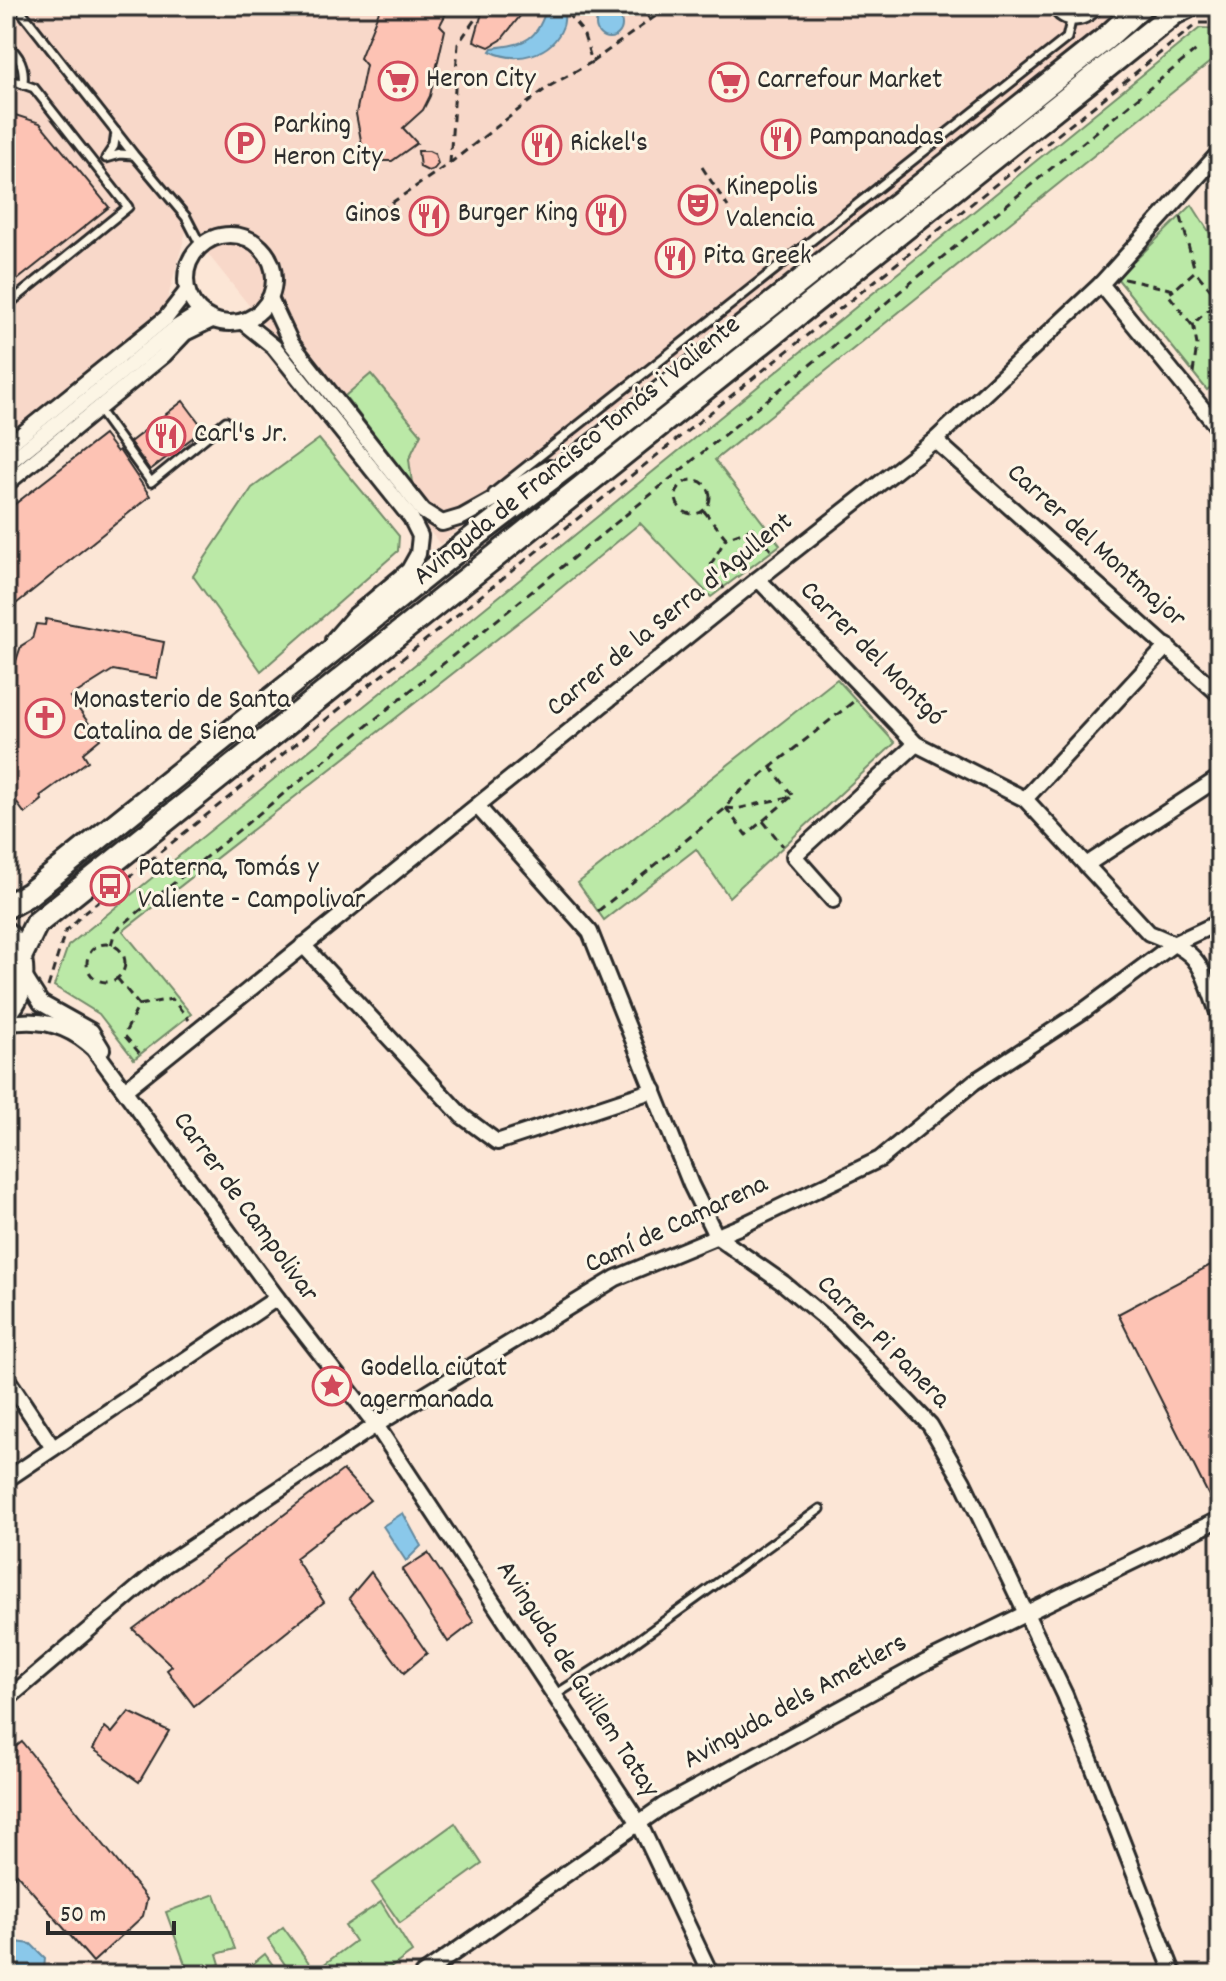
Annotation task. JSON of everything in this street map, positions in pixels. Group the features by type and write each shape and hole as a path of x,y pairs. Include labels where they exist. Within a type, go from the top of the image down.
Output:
{"main road":[{"name":"Avinguda de Francisco Tomás i Valiente","path":"6,907 29,894 299,680 470,540 602,439 1105,39 1141,6"},
{"name":"Avinguda de Francisco Tomás i Valiente","path":"6,1012 19,990 21,964 36,924 1164,21 1188,6"},
{"path":"6,934 21,964"}],"street":[{"name":"Carrer de la Serra d'Agullent","path":"126,1089 731,600 935,440 1101,284 1220,152"},
{"path":"230,235 245,238 258,246 270,261 274,279 270,298 259,312 243,322 227,324 206,317 187,291 186,274 190,259 201,246 214,238 230,235"},
{"path":"1101,284 1220,430"},
{"path":"8,443 166,318 187,291"},
{"path":"270,298 291,343 423,511 442,523 462,517 602,439"},
{"path":"6,484 206,317"},
{"path":"6,465 177,327 206,317"},
{"path":"243,322 274,347 411,518 420,536 418,554 409,570 353,617 299,680"},
{"name":"Carrer del Montmajor","path":"935,440 1220,695"},
{"name":"Carrer del Montgó","path":"758,579 916,744 1025,799 1149,933 1175,943 1197,959 1220,1018"},
{"path":"1025,799 1167,646"},
{"path":"833,900 794,856 916,744"},
{"path":"1086,865 1220,777"},
{"name":"Carrer Pi Panera","path":"477,806 590,932 691,1185 716,1236 783,1283 836,1327 930,1425 963,1482 1065,1695 1174,1975"},
{"name":"Camí de Camarena","path":"6,1700 165,1565 376,1425 616,1278 739,1227 880,1159 974,1082 1086,1009 1175,943 1220,922"},
{"path":"303,945 462,1116 497,1142 654,1090"},
{"name":"Carrer de Campolivar","path":"21,964 41,1003 91,1031 99,1042 107,1065"},
{"name":"Carrer de Campolivar","path":"6,1024 40,1021 63,1027 85,1040 126,1089 277,1298 376,1425"},
{"path":"6,1480 277,1298"},
{"path":"6,1377 53,1448"},
{"name":"Avinguda de Guillem Tatay","path":"376,1425 639,1823 711,1975"},
{"name":"Avinguda dels Ametlers","path":"422,1975 663,1806 926,1662 1220,1519"}],"lane":[{"path":"17,6 186,217 201,246"},
{"path":"1052,6 1062,18 1071,21 1087,19 1100,6"},
{"path":"462,517 1067,38 1071,21"},
{"path":"6,44 17,54 25,70 23,84"},
{"path":"6,78 34,88 128,207 6,306"},
{"path":"97,167 114,146 116,132"},
{"path":"106,158 120,154 134,155"},
{"path":"98,409 151,482 226,421"},
{"path":"555,1695 619,1654 820,1509"}],"path":[{"path":"450,163 458,44 484,6"},
{"path":"567,13 572,6"},
{"path":"642,6 650,20"},
{"path":"380,211 450,163 548,87 592,62 670,6"},
{"path":"543,7 567,13 583,32 592,62"},
{"path":"47,993 65,932 84,913 1198,23 1220,23"},
{"path":"111,945 115,931 1199,48"},
{"path":"702,167 728,207"},
{"path":"1181,216 1195,271 1219,300 1193,323"},
{"path":"1193,373 1197,345 1193,323 1168,294 1195,271"},
{"path":"1117,278 1174,290"},
{"path":"675,475 682,483"},
{"path":"692,479 707,486 711,496 704,511 687,513 678,505 676,494 682,483 692,479"},
{"path":"704,511 726,538"},
{"path":"731,600 710,566 726,538 753,528 780,561"},
{"path":"598,911 856,699"},
{"path":"771,767 793,796"},
{"path":"726,808 736,809 793,796"},
{"path":"726,808 746,835 793,796"},
{"path":"763,821 783,846"},
{"path":"102,945 111,945 119,950 125,961 124,968 117,978 100,981 88,968 92,951 102,945"},
{"path":"117,978 139,1005"},
{"path":"139,1005 172,999 198,1031"},
{"path":"139,1005 124,1035 140,1054"}],"shaded area":[{"name":"Heron City","path":"6,6 1146,6 440,544 187,228 164,312 6,439"}],"green space":[{"path":"1200,28 1220,29 1220,54 715,460 780,545 711,597 640,523 529,614 123,931 191,1014 134,1059 99,1014 54,986 68,946"},
{"path":"1192,205 1220,249 1220,380 1207,390 1117,278"},
{"path":"371,374 421,434 409,459 412,483 345,396"},
{"path":"319,439 399,536 398,551 261,671 193,576 252,488"},
{"path":"837,679 895,743 729,897 696,849 604,920 578,883"},
{"path":"455,1823 482,1864 400,1923 372,1883"},
{"path":"215,1894 235,1949 217,1954 220,1964 198,1975 189,1975 166,1912"},
{"path":"381,1902 412,1952 381,1975 372,1967 359,1975 292,1975 268,1939 283,1927 315,1971 355,1941 345,1926"},
{"path":"265,1954 280,1975 239,1975"}],"water":[{"path":"547,6 565,6 563,26 551,44 542,51 522,57 490,51 529,38 539,26"},
{"path":"609,12 618,16 622,25 618,34 609,38 600,34 596,25 600,16"},
{"path":"403,1513 421,1546 406,1561 383,1526"},
{"path":"9,1941 31,1944 45,1958 44,1971 26,1968 15,1975 6,1975"}],"building":[{"name":"Heron City","path":"381,6 450,6 440,25 445,30 430,96 423,110 403,128 417,143 392,161 365,161 356,114 366,65 360,58"},
{"path":"484,6 528,6 501,40 489,47 474,41"},
{"path":"6,112 40,123 109,207 6,289"},
{"path":"418,151 435,154 438,164 434,169 428,171 420,167"},
{"name":"Carl's Jr.","path":"183,401 204,429 150,470 130,442"},
{"path":"104,435 117,452 119,450 150,496 6,612 6,511"},
{"name":"Monasterio de Santa Catalina de Siena","path":"46,619 164,642 157,678 113,670 70,697 100,739 83,753 88,761 40,796 42,800 25,814 6,788 6,665 12,673 21,646 32,639 36,624 45,625"},
{"path":"1220,1260 1220,1509 1216,1510 1118,1314"},
{"path":"343,1470 370,1500 295,1558 324,1602 194,1706 167,1670 172,1666 133,1629"},
{"path":"428,1553 474,1622 448,1642 402,1570"},
{"path":"371,1572 427,1653 404,1673 349,1598"},
{"path":"129,1712 169,1731 139,1782 93,1749 105,1727 112,1733"},
{"path":"22,1742 147,1899 143,1916 93,1962 17,1874 6,1885 6,1754"}],"place":[{"name":"Heron City","path":"398,81"},
{"name":"Carrefour Market","path":"729,82"},
{"name":"Pampanadas","path":"781,139"},
{"name":"Parking Heron City","path":"245,143"},
{"name":"Rickel's","path":"542,145"},
{"name":"Kinepolis Valencia","path":"698,205"},
{"name":"Burger King","path":"606,215"},
{"name":"Ginos","path":"429,216"},
{"name":"Pita Greek","path":"675,258"},
{"name":"Carl's Jr.","path":"166,436"},
{"name":"Monasterio de Santa Catalina de Siena","path":"45,718"},
{"name":"Paterna, Tomás y Valiente - Campolivar","path":"110,886"},
{"name":"Godella ciutat agermanada","path":"332,1386"}]}
